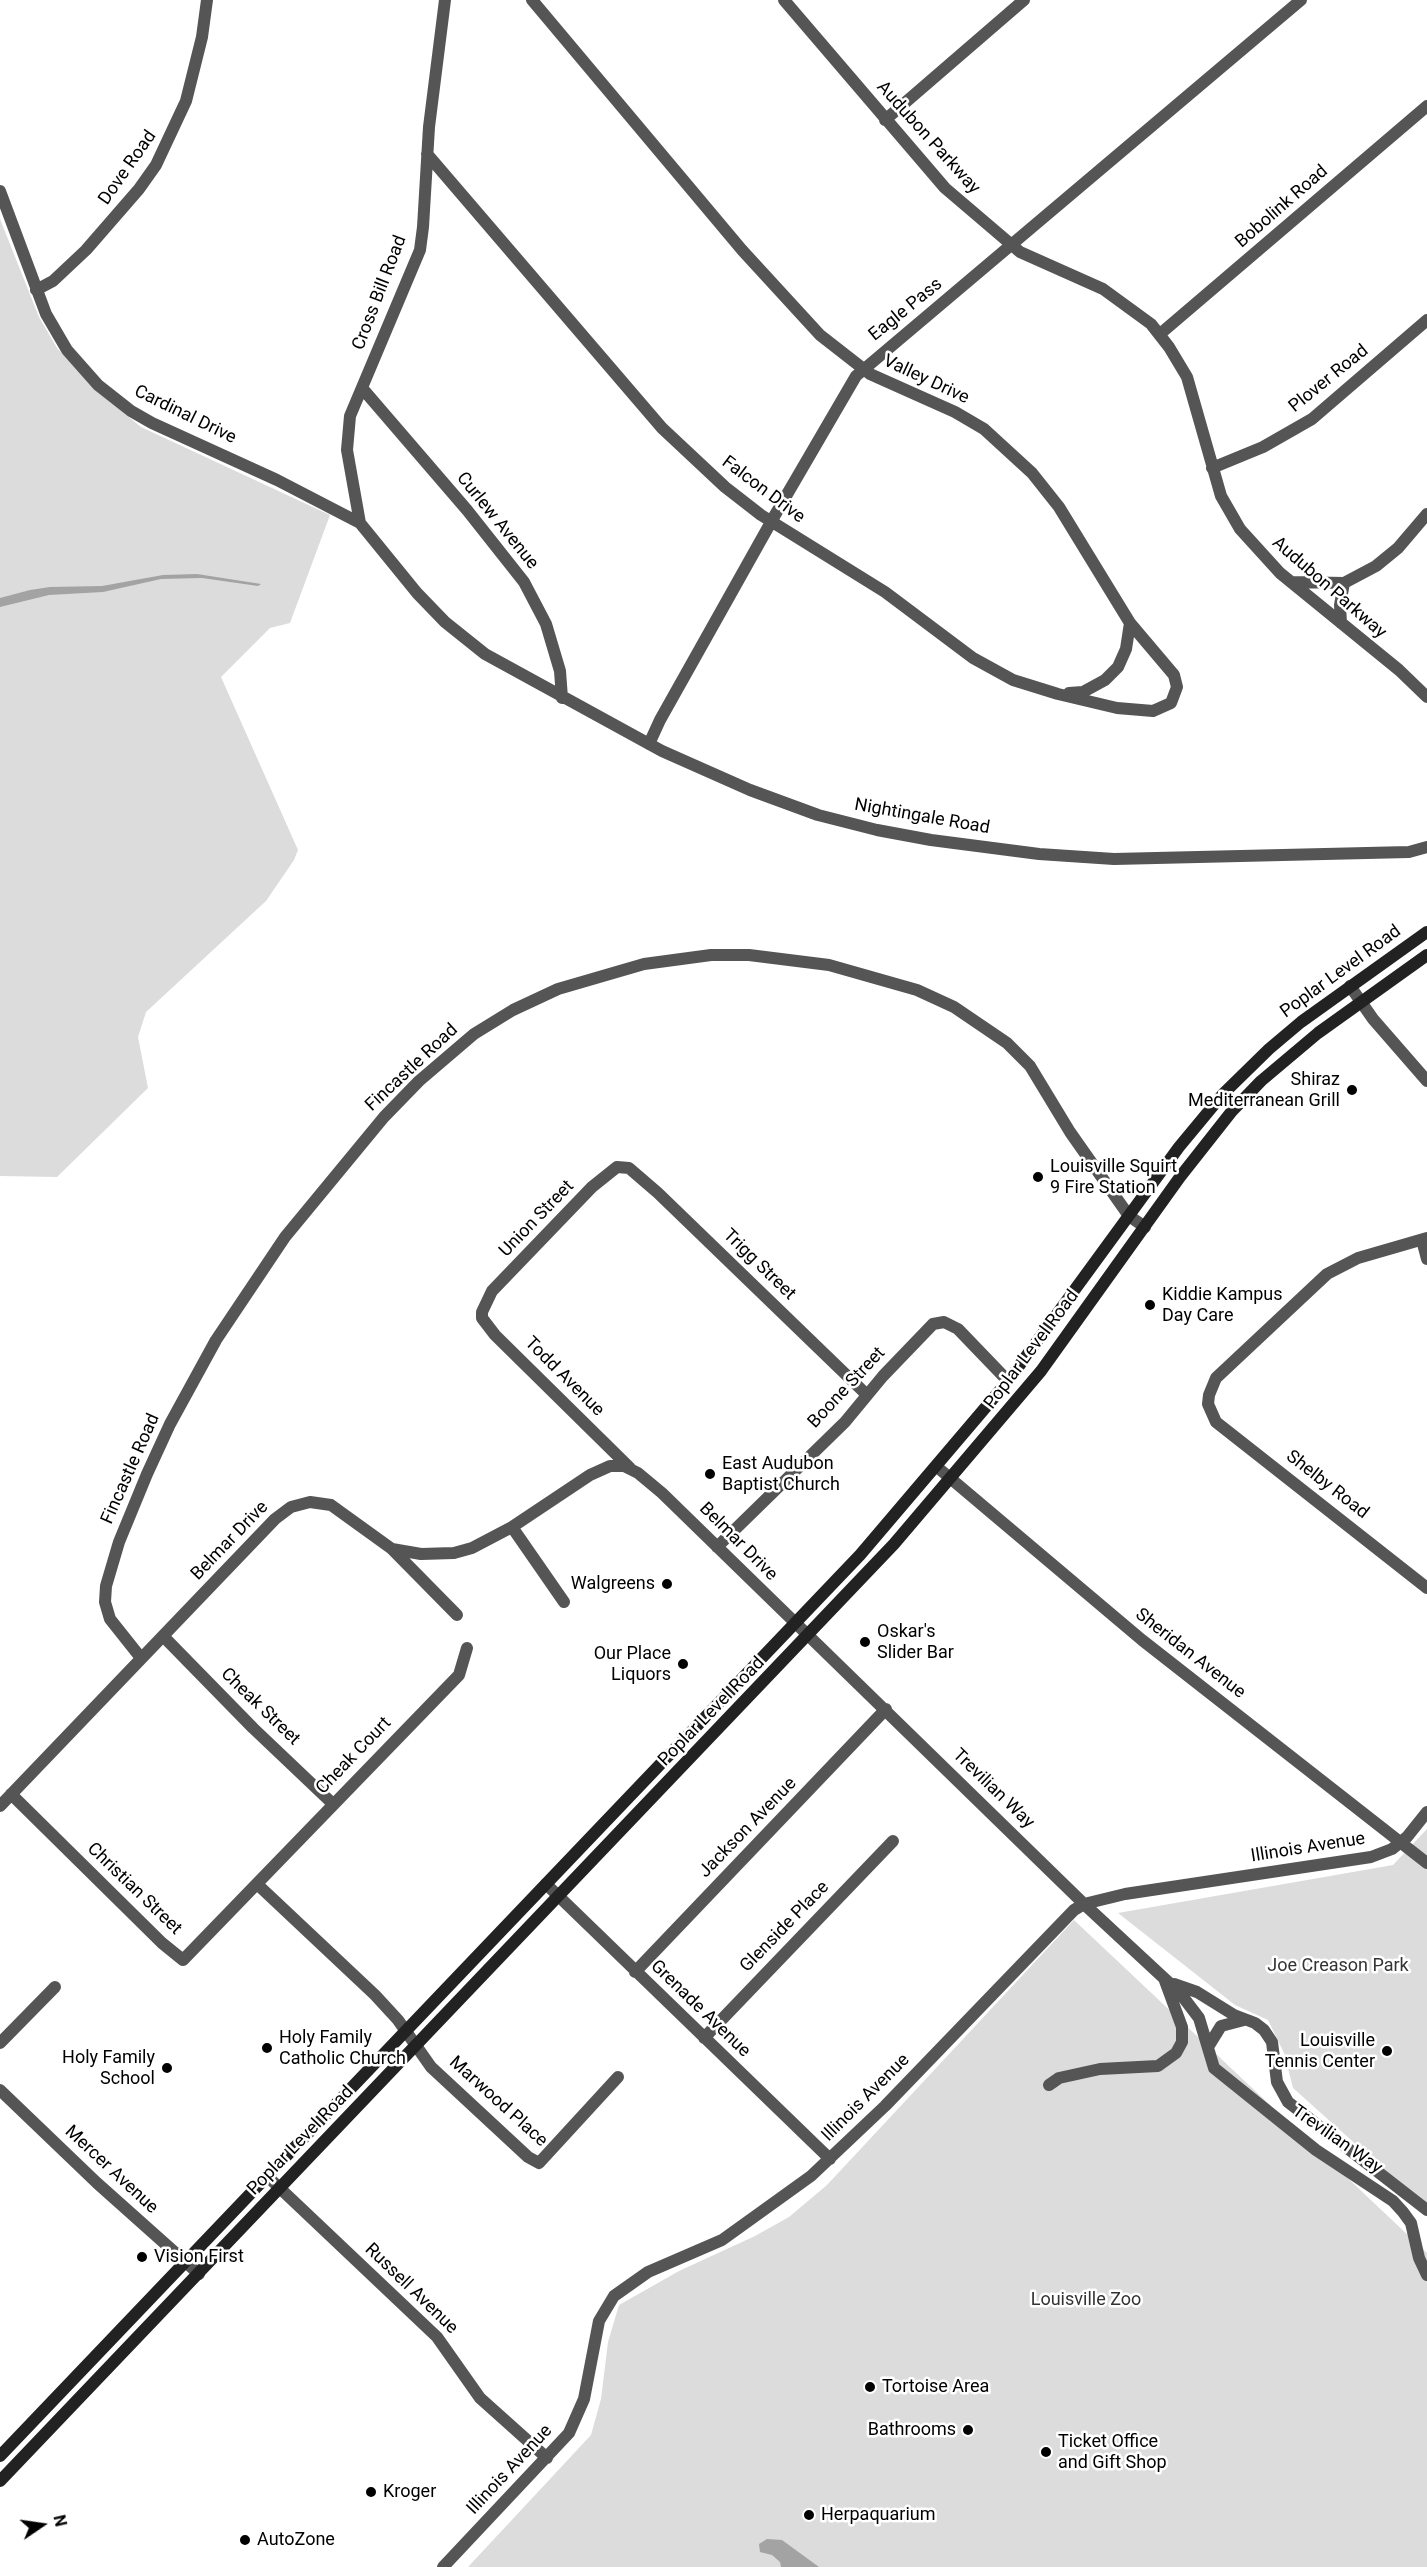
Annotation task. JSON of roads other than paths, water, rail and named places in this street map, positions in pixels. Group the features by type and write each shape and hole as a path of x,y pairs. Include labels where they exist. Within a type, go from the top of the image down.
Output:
{"main road":[{"name":"Poplar Level Road","path":"0,2456 796,1623 937,1467 1008,1381 1186,1138 1237,1079 1302,1022 1427,932"},
{"name":"Poplar Level Road","path":"0,2481 808,1636 951,1479 1041,1371 1210,1138 1254,1089 1311,1038 1427,955"},
{"path":"13,2443 27,2454"}],"street":[{"name":"Dove Road","path":"36,290 53,280 86,250 139,189 156,165 186,101 200,47 207,0"},
{"name":"Cross Bill Road","path":"360,522 348,460 347,434 362,388 420,250 427,154 445,0"},
{"name":"Valley Drive","path":"532,0 790,304 820,335 864,369 970,420 1008,448 1050,494 1130,623 1174,675 1177,687 1171,702"},
{"name":"Audubon Parkway","path":"784,0 945,189 1011,245 1039,262 1103,289 1151,324 1160,334 1190,385 1221,496 1240,529 1259,553 1291,582 1427,697"},
{"path":"885,120 1024,0"},
{"name":"Eagle Pass","path":"649,744 660,720 850,383 1301,0"},
{"name":"Bobolink Road","path":"1160,334 1427,106"},
{"name":"Falcon Drive","path":"427,154 662,428 726,487 772,522 877,587 973,658 1013,680 1058,694 1117,708 1146,711 1162,709 1171,702"},
{"name":"Cardinal Drive","path":"0,191 46,314 67,350 90,377 116,400 152,423 278,480 360,522"},
{"name":"Plover Road","path":"1212,468 1263,447 1312,419 1427,320"},
{"name":"Curlew Avenue","path":"362,388 467,510 524,582 546,624 560,670 562,698"},
{"path":"1291,582 1344,583 1376,566 1398,548 1427,514"},
{"name":"Nightingale Road","path":"360,522 417,593 445,622 486,654 649,744 750,789 818,815 942,842 1039,854 1114,859 1409,852 1427,847"},
{"path":"1341,623 1340,605 1344,583"},
{"path":"1058,694 1083,692 1105,680 1118,667 1126,649 1130,623"},
{"name":"Fincastle Road","path":"141,1658 110,1619 105,1602 106,1586 119,1542 147,1474 170,1424 216,1340 285,1237 340,1167 398,1102 474,1034 513,1010 558,989 644,964 711,955 749,955 829,965 917,990 954,1007 984,1025 1007,1043 1029,1066 1070,1132 1129,1216 1145,1227"},
{"path":"1350,987 1427,1081"},
{"name":"Union Street","path":"483,1305 492,1291 592,1187 611,1170 623,1167"},
{"name":"Trigg Street","path":"623,1167 637,1173 866,1394"},
{"path":"1425,1239 1427,1259"},
{"name":"Shelby Road","path":"1425,1239 1358,1258 1327,1274 1216,1378 1209,1395 1209,1407 1216,1422 1427,1588"},
{"name":"Todd Avenue","path":"483,1305 482,1318 495,1335 631,1469"},
{"name":"Boone Street","path":"717,1546 845,1422 866,1394 929,1328 938,1322 952,1324 958,1329 1008,1381"},
{"name":"Belmar Drive","path":"0,1806 275,1519 296,1505 318,1502 331,1505 392,1549 421,1554 454,1553 472,1548 512,1527 568,1488 600,1470 617,1465 631,1469 662,1493 796,1623"},
{"name":"Sheridan Avenue","path":"937,1467 1142,1640 1427,1863"},
{"path":"512,1527 564,1602"},
{"path":"392,1549 457,1615"},
{"name":"Trevilian Way","path":"796,1623 1191,2005 1199,2018 1214,2068 1316,2150 1393,2202 1403,2212 1411,2223 1419,2258 1427,2275"},
{"name":"Cheak Street","path":"163,1636 253,1728 333,1804"},
{"name":"Cheak Court","path":"257,1884 459,1675 467,1648"},
{"name":"Jackson Avenue","path":"635,1972 886,1709"},
{"name":"Christian Street","path":"11,1794 183,1960 257,1884"},
{"name":"Illinois Avenue","path":"443,2567 569,2433 581,2410 599,2321 614,2296 648,2272 722,2240 741,2228 830,2159 885,2106 1063,1919 1084,1904 1125,1894 1355,1861 1381,1854 1401,1842 1427,1812"},
{"name":"Glenside Place","path":"704,2038 893,1841"},
{"path":"257,1884 375,1995 405,2032"},
{"name":"Grenade Avenue","path":"546,1884 830,2159"},
{"path":"1049,2085 1059,2078 1100,2069 1158,2066 1176,2053 1182,2042 1182,2027 1165,1980"},
{"name":"Trevilian Way","path":"1165,1980 1197,1992 1244,2019 1256,2023 1272,2042 1277,2082 1288,2102 1427,2210"},
{"path":"0,2043 55,1987"},
{"path":"1208,2047 1221,2026 1244,2019"},
{"name":"Marwood Place","path":"405,2032 431,2067 528,2157 539,2163 618,2077"},
{"name":"Mercer Avenue","path":"0,2090 199,2274"},
{"name":"Russell Avenue","path":"267,2176 437,2337 480,2398 547,2458"}],"place":[{"name":"Shiraz Mediterranean Grill","path":"1352,1090"},
{"name":"Louisville Squirt 9 Fire Station","path":"1038,1177"},
{"name":"Kiddie Kampus Day Care","path":"1150,1305"},
{"name":"East Audubon Baptist Church","path":"710,1474"},
{"name":"Walgreens","path":"667,1584"},
{"name":"Oskar's Slider Bar","path":"865,1642"},
{"name":"Our Place Liquors","path":"683,1664"},
{"name":"Holy Family Catholic Church","path":"267,2048"},
{"name":"Louisville Tennis Center","path":"1387,2051"},
{"name":"Holy Family School","path":"167,2068"},
{"name":"Vision First","path":"142,2257"},
{"name":"Tortoise Area","path":"870,2387"},
{"name":"Bathrooms","path":"968,2430"},
{"name":"Ticket Office and Gift Shop","path":"1046,2452"},
{"name":"Kroger","path":"371,2492"},
{"name":"Herpaquarium","path":"809,2515"},
{"name":"AutoZone","path":"245,2540"}],"park label":[{"name":"Joe Creason Park","path":"1338,1966"},
{"name":"Louisville Zoo","path":"1086,2300"}]}
